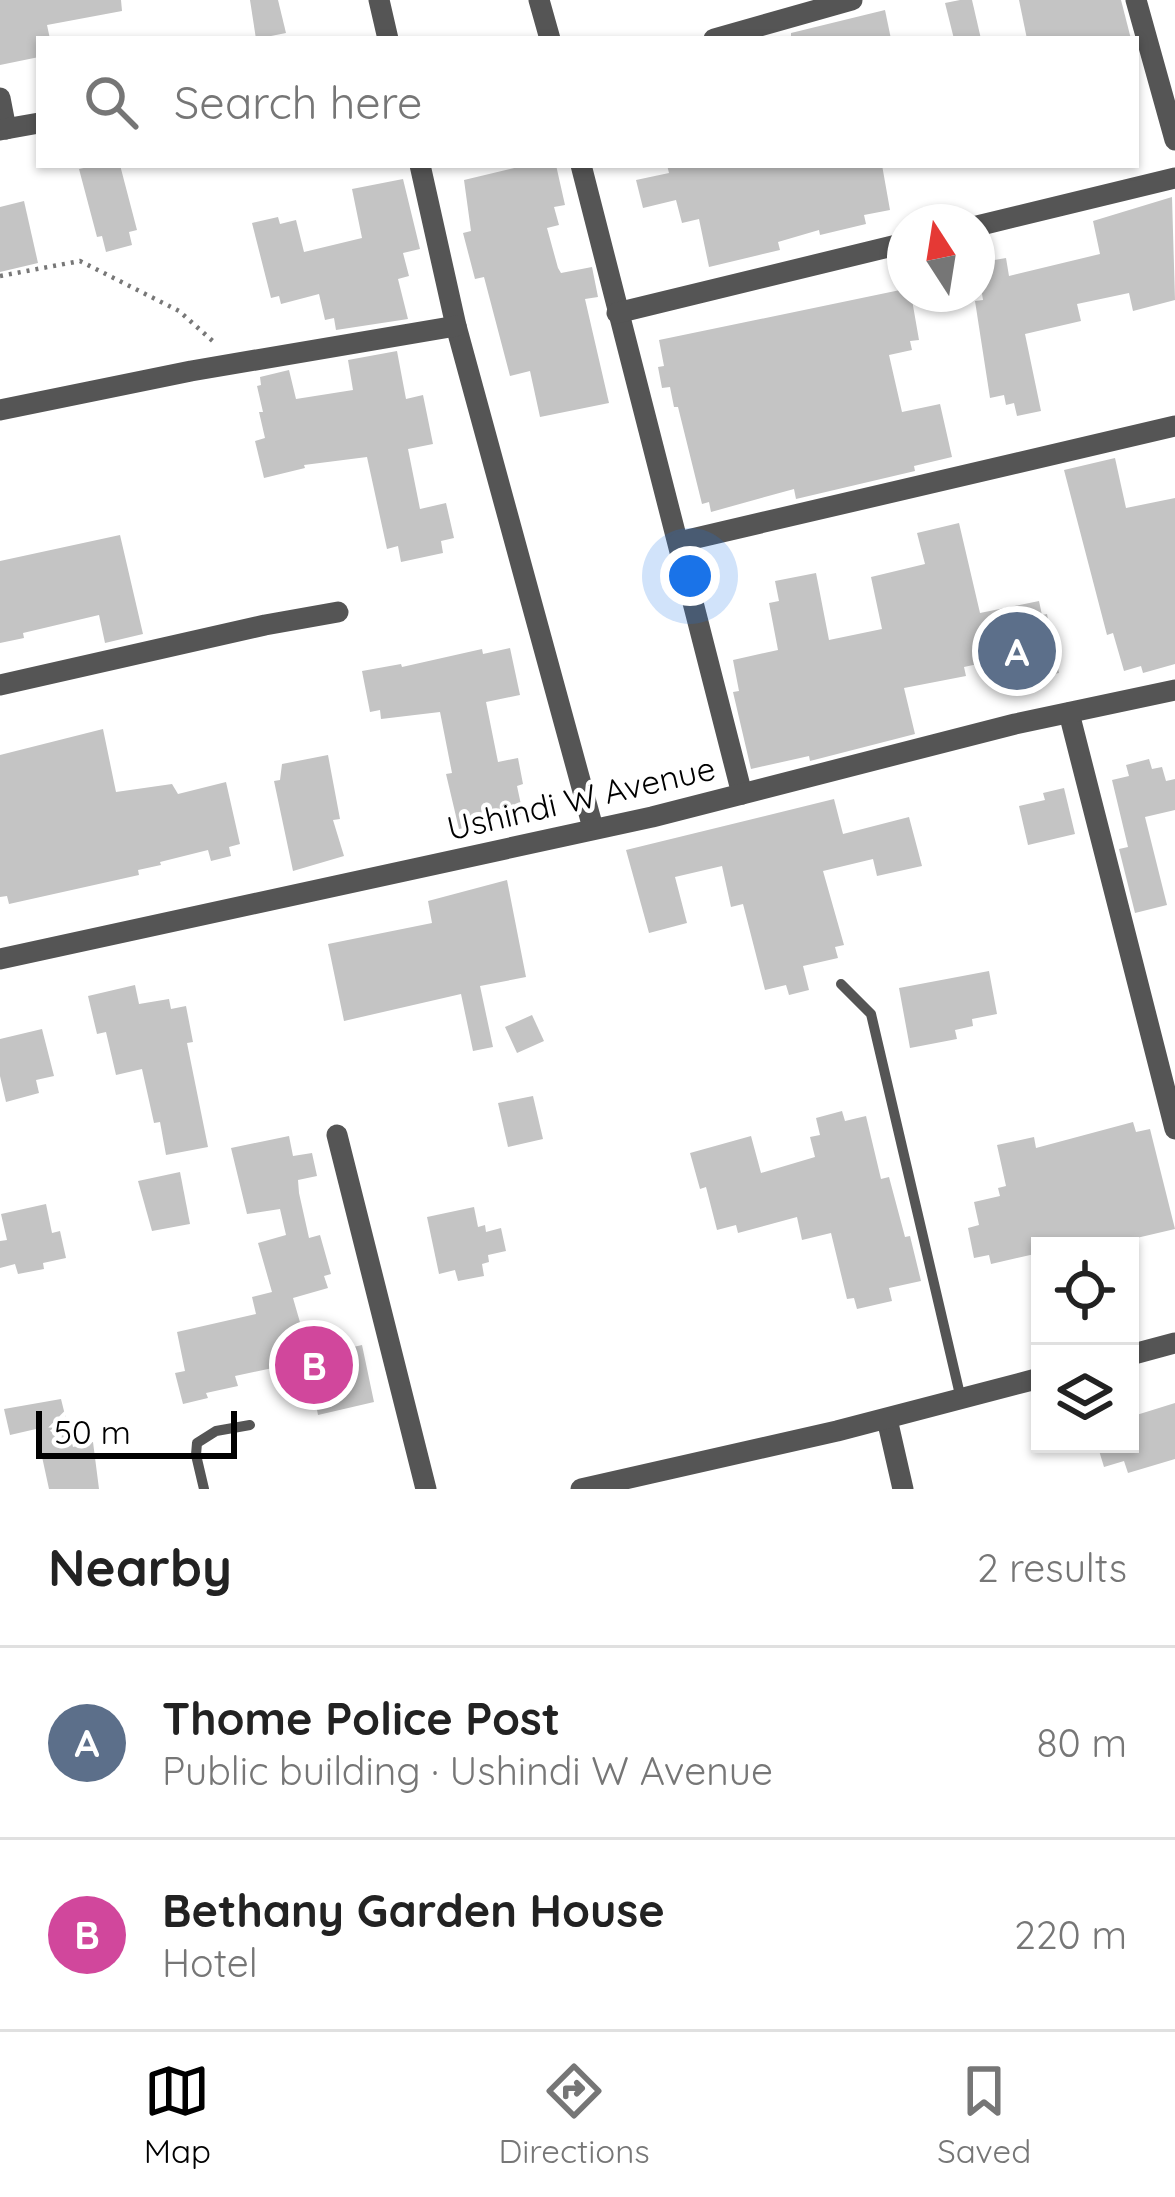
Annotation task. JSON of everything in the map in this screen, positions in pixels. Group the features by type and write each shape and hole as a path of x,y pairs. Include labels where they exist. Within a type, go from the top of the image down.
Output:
{"street":[{"path":"379,0 387,36"},
{"path":"539,0 549,36"},
{"path":"1136,0 1175,140"},
{"path":"724,36 837,2"},
{"path":"0,98 3,130 36,124"},
{"path":"421,168 456,326 593,828"},
{"path":"582,168 742,794"},
{"path":"995,222 1175,178"},
{"path":"617,313 887,247"},
{"path":"0,409 456,326"},
{"path":"679,542 1175,426"},
{"path":"0,685 338,613"},
{"name":"Ushindi W Avenue","path":"0,959 231,912 1175,690"},
{"path":"1069,712 1175,1129"},
{"path":"338,1136 425,1489"},
{"path":"1139,1353 1175,1343"},
{"path":"580,1489 887,1419 1031,1380"},
{"path":"887,1419 903,1489"}],"lane":[{"path":"841,985 871,1014 961,1399"},
{"path":"204,1489 197,1443 215,1431 250,1425"}],"path":[{"path":"0,275 80,261 99,268 179,311 237,363"}],"building":[{"path":"0,0 121,0 122,11 47,25 49,36 36,36 36,58 0,65"},
{"path":"250,0 278,0 286,33 256,36"},
{"path":"972,0 980,36 953,36 945,3"},
{"path":"1019,0 1121,0 1130,36 1026,36"},
{"path":"885,10 890,36 791,36"},
{"path":"121,168 137,230 129,232 132,245 106,252 102,236 97,237 79,169"},
{"path":"514,168 557,168 565,205 554,207 559,225 547,228 561,273 592,267 598,297 585,299 609,403 540,417 530,371 510,376 484,277 475,279 463,233 471,231 464,180"},
{"path":"668,168 883,168 889,204 887,211 864,215 866,224 820,235 819,230 778,242 780,250 709,267 699,219 682,223 676,200 643,208 636,180 669,173"},
{"path":"403,179 420,249 403,253 409,276 398,279 408,319 336,330 334,318 325,320 319,294 281,304 279,296 271,298 252,223 278,217 280,224 296,220 304,252 362,238 352,189"},
{"path":"1172,197 1175,300 1133,311 1129,293 1077,304 1081,321 1025,334 1041,411 1017,416 1014,403 1006,405 1004,395 990,398 977,312 995,312 995,260 1006,258 1009,276 1100,254 1093,221"},
{"path":"24,201 38,263 0,272 0,207"},
{"path":"887,293 887,312 914,312 919,340 910,341 912,350 889,355 902,412 940,404 952,457 914,466 915,471 796,499 794,489 711,512 709,502 702,504 678,407 674,407 670,387 662,388 659,340"},
{"path":"397,351 406,399 423,395 433,444 408,449 420,509 446,503 454,538 441,541 443,553 401,562 398,546 387,549 367,457 304,465 264,478 255,441 265,438 259,412 263,412 257,386 260,377 289,370 296,399 353,390 348,360"},
{"path":"1115,458 1126,508 1175,498 1175,664 1143,673 1141,666 1124,671 1113,633 1107,635 1064,470"},
{"path":"959,523 980,613 1039,601 1042,615 1047,614 1059,673 1029,679 1024,654 964,667 966,676 904,688 915,734 810,761 809,756 751,769 733,692 739,691 733,660 778,650 769,603 779,601 775,581 816,573 829,640 882,629 871,577 925,564 917,533"},
{"path":"120,535 143,634 105,643 99,615 0,643 0,561"},
{"path":"510,648 520,695 486,702 498,762 518,758 523,814 489,821 491,828 469,832 468,827 459,829 446,774 452,773 440,712 381,719 380,710 370,712 362,671"},
{"path":"103,729 116,792 172,784 178,794 226,782 240,844 229,847 231,856 211,861 208,850 160,862 138,870 139,875 9,904 7,896 0,897 0,755"},
{"path":"328,755 340,819 333,820 344,856 293,871 274,781 280,780 282,764"},
{"path":"1149,759 1152,769 1162,767 1166,781 1175,779 1175,810 1145,817 1167,905 1135,913 1119,849 1128,847 1112,780 1129,776 1126,765"},
{"path":"1064,788 1075,834 1028,845 1019,806 1045,800 1043,793"},
{"path":"834,799 843,834 909,817 922,866 877,876 873,859 823,871 844,945 835,947 838,958 803,966 809,990 789,995 786,985 765,990 743,904 731,907 722,866 675,877 687,923 649,933 626,850"},
{"path":"507,880 526,977 480,986 493,1047 473,1051 461,994 344,1021 328,944 432,923 428,901"},
{"path":"989,971 997,1014 972,1019 973,1026 955,1030 957,1039 910,1048 899,988"},
{"path":"135,985 139,1004 169,999 171,1009 186,1006 193,1042 187,1043 208,1147 166,1155 142,1069 116,1075 106,1032 97,1034 88,996"},
{"path":"532,1015 544,1041 517,1053 505,1027"},
{"path":"42,1029 54,1076 36,1080 39,1093 6,1102 0,1039"},
{"path":"533,1096 543,1139 508,1147 498,1103"},
{"path":"842,1111 845,1121 866,1116 881,1179 889,1177 921,1281 889,1288 892,1301 857,1309 854,1298 847,1299 831,1233 802,1240 797,1217 738,1233 736,1225 717,1230 706,1187 700,1189 690,1153 751,1136 761,1173 815,1157 810,1137 820,1135 816,1118"},
{"path":"1133,1122 1136,1132 1150,1129 1175,1229 1139,1237 1031,1237 1031,1255 991,1264 989,1255 974,1258 968,1228 979,1225 974,1202 1000,1196 998,1188 1006,1186 997,1145 1034,1137 1036,1148"},
{"path":"289,1136 293,1156 312,1153 317,1176 298,1180 299,1193 309,1238 320,1235 331,1274 324,1276 328,1288 293,1298 310,1357 362,1345 374,1402 318,1415 315,1399 291,1404 282,1366 235,1376 238,1386 183,1404 175,1373 185,1371 177,1332 256,1314 252,1297 272,1292 258,1243 286,1235 280,1209 247,1214 231,1148"},
{"path":"180,1172 190,1224 152,1231 138,1181"},
{"path":"46,1204 52,1233 60,1231 66,1258 18,1274 15,1264 0,1268 0,1241 7,1240 1,1214"},
{"path":"474,1207 478,1227 485,1225 486,1232 501,1228 506,1251 488,1255 489,1262 482,1264 484,1276 458,1281 455,1270 439,1274 427,1217"},
{"path":"61,1399 73,1447 93,1442 99,1489 49,1489 36,1429 10,1435 4,1409"},
{"path":"1175,1403 1175,1459 1128,1473 1124,1461 1104,1467 1100,1453 1139,1453 1139,1414"}],"place":[{"name":"Thome Police Post","path":"1017,651"},
{"name":"Bethany Garden House","path":"314,1365"}]}
